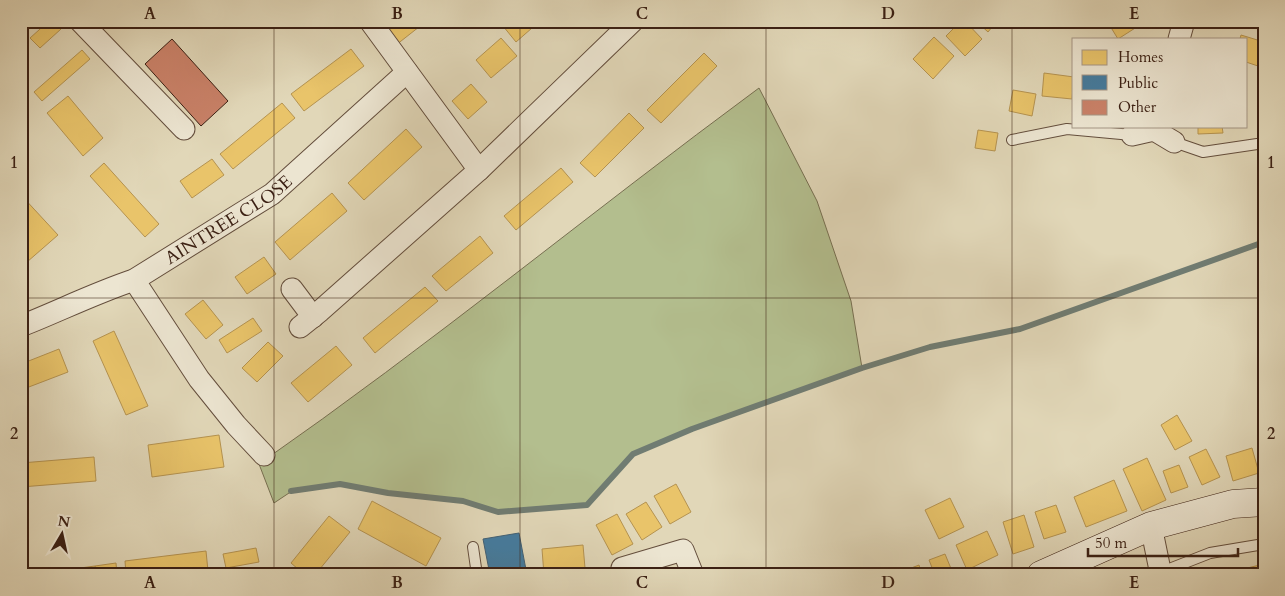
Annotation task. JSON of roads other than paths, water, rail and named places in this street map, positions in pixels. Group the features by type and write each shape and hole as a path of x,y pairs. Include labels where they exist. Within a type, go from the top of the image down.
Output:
{"main road":[{"path":"1041,575 1151,526 1233,504 1264,502"}],"street":[{"path":"80,21 184,129"},
{"path":"370,21 479,170"},
{"path":"292,290 307,322 479,170 633,21"},
{"path":"1179,38 1184,21"},
{"name":"AINTREE CLOSE","path":"21,326 134,280 272,194 407,72"},
{"path":"1132,135 1154,128 1174,142"},
{"path":"134,280 199,378 236,425 264,455"},
{"path":"1151,526 1159,574"},
{"path":"622,568 683,550 693,575"}],"lane":[{"path":"1012,140 1067,129 1132,135"},
{"path":"1174,142 1203,152 1264,143"},
{"path":"1159,574 1210,552 1264,544"},
{"path":"473,547 477,575"}],"waterway":[{"path":"291,491 340,484 388,493 463,501 498,512 587,505 633,454 692,429 862,368 930,347 1020,329 1264,242"}]}
